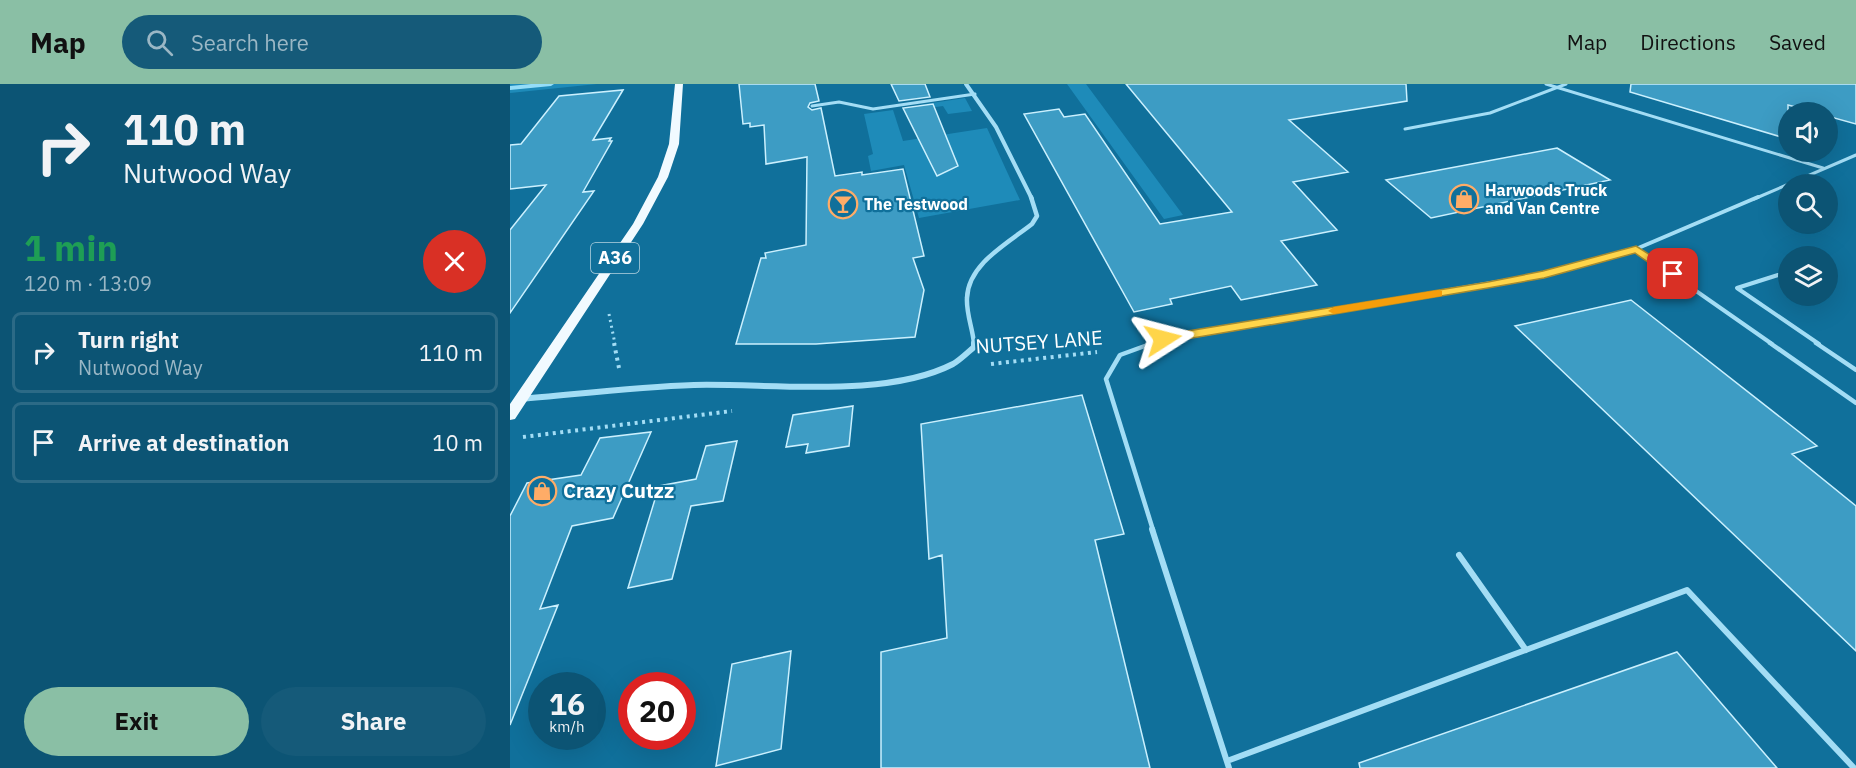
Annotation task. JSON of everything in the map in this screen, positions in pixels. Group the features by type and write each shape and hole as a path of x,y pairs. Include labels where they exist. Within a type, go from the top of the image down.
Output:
{"main road":[{"name":"A36","path":"510,415 515,400 589,298 638,224 663,177 674,144 679,84"}],"street":[{"path":"961,361 974,347 967,295 970,284 983,265 1032,224 1037,216 1003,139 975,94 966,84"},
{"name":"NUTSEY LANE","path":"515,400 694,385 828,385 900,381 933,374 961,361"}],"lane":[{"path":"1546,84 1823,168"},
{"path":"1405,129 1490,113 1532,95 1566,84"},
{"path":"812,106 839,102 873,109 975,94"},
{"name":"NUTSEY LANE","path":"1120,355 1163,339 1480,287 1544,274 1636,249 1856,155"},
{"path":"1636,249 1856,403"},
{"path":"1778,275 1737,288 1856,370"},
{"path":"1120,355 1106,379 1108,393 1228,765 1687,590 1854,768"},
{"path":"1459,555 1526,650"}],"path":[{"path":"589,298 608,307 621,377 601,426"},
{"name":"NUTSEY LANE","path":"961,361 981,366 1089,351 1120,355"},
{"path":"519,438 742,410"}],"shaded area":[{"path":"510,84 597,84 510,93"},
{"path":"1067,84 1086,84 1183,215 1164,219"},
{"path":"965,98 972,111 948,114 943,106 921,109 919,105"},
{"path":"893,110 903,141 987,128 1020,200 919,218 904,165 871,171 868,156 873,154 864,114"}],"building":[{"path":"739,84 815,84 819,101 810,103 808,107 812,110 821,108 835,176 903,169 924,256 913,258 924,290 915,337 816,344 736,344 761,258 766,258 765,253 806,245 807,157 766,164 764,125 750,127 750,123 743,124"},
{"path":"891,84 925,84 930,97 899,101"},
{"path":"1126,84 1406,84 1407,101 1289,120 1348,172 1293,182 1337,230 1281,241 1317,285 1241,300 1231,286 1170,299 1172,304 1134,312 1024,114 1059,109 1064,117 1085,114 1160,224 1232,212"},
{"path":"1631,84 1856,84 1856,124 1838,119 1838,102 1778,102 1778,136 1630,92"},
{"path":"623,90 593,140 611,138 609,141 612,141 583,192 594,191 510,313 510,230 546,185 510,189 510,145 521,144 559,96"},
{"path":"933,104 958,166 937,176 903,108"},
{"name":"Harwoods Truck and Van Centre","path":"1557,148 1610,180 1431,218 1386,180"},
{"path":"1631,300 1817,446 1792,454 1856,506 1856,651 1515,326"},
{"path":"1082,395 1124,534 1095,540 1150,768 881,768 881,652 947,638 942,555 929,559 921,424"},
{"path":"853,406 849,446 806,453 808,444 786,447 793,415"},
{"path":"651,432 613,518 572,526 540,609 558,605 531,672 528,672 528,680 510,725 510,516 527,483 581,475 600,438"},
{"path":"737,441 723,501 691,506 672,579 628,588 659,486 696,479 706,446"},
{"path":"791,651 781,749 716,766 732,664"},
{"path":"1677,652 1777,768 1360,768 1359,763"}],"waterway":[{"path":"510,88 551,84"}],"slow traffic":[{"path":"1334,311 1438,294"}],"place":[{"name":"Harwoods Truck and Van Centre","path":"1464,199"},
{"name":"The Testwood","path":"843,204"},
{"name":"Crazy Cutzz","path":"542,491"}],"route":[{"path":"1163,339 1488,285 1544,274 1636,249 1673,274"}]}
